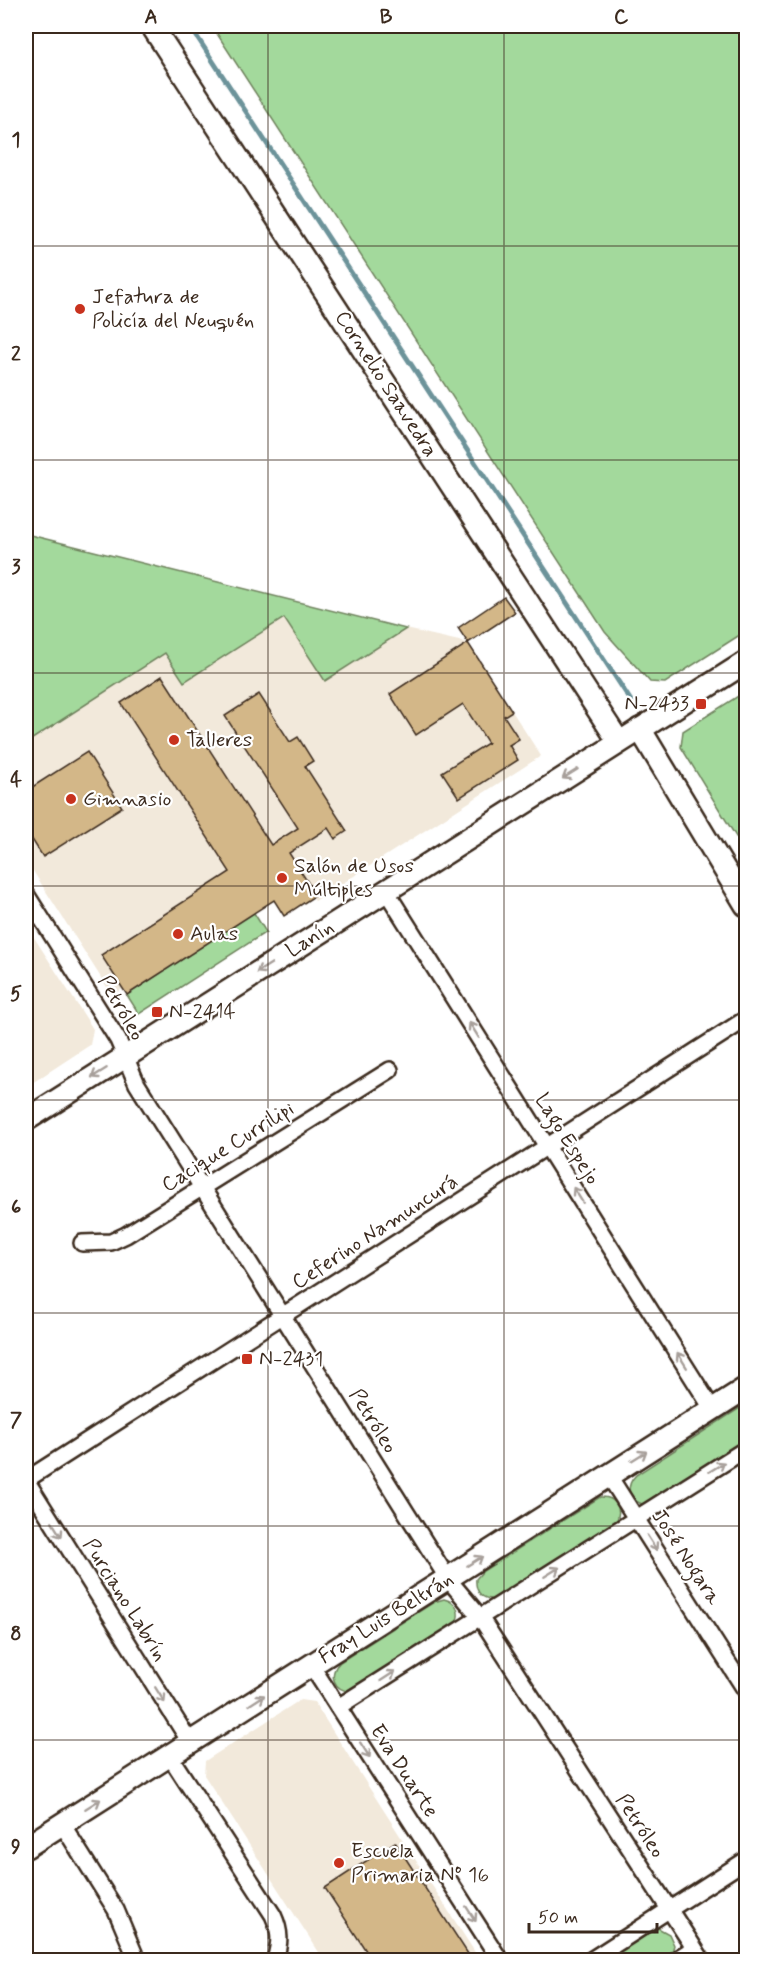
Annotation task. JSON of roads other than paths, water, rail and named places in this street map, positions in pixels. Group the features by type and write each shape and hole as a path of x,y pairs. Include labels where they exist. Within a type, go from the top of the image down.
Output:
{"main road":[{"name":"Cornelio Saavedra","path":"152,26 619,742"},
{"name":"Lanín","path":"26,1120 747,662"},
{"path":"640,729 747,904"},
{"name":"Fray Luis Beltrán","path":"26,1847 747,1388"}],"street":[{"name":"Lago Espejo","path":"386,891 713,1410"},
{"name":"Petróleo","path":"26,894 113,1032 137,1084 447,1579 480,1617 698,1954"},
{"name":"Ceferino Namuncurá","path":"26,1480 747,1019"},
{"name":"Cacique Currilipi","path":"82,1243 111,1242 119,1239 390,1070"},
{"path":"338,1707 747,1449"},
{"name":"José Nogara","path":"609,1476 747,1691"},
{"name":"Purciano Labrín","path":"26,1480 190,1742"},
{"name":"Eva Duarte","path":"311,1665 500,1960"},
{"path":"169,1755 273,1915 280,1930 274,1960"},
{"path":"62,1824 116,1910 136,1960"},
{"path":"591,1960 747,1860"},
{"path":"675,1960 698,1954"}],"waterway":[{"path":"190,26 633,704"}],"place":[{"name":"Jefatura de Policía del Neuquén","path":"80,309"},
{"name":"N-2433","path":"701,704"},
{"name":"Talleres","path":"174,740"},
{"name":"Gimnasio","path":"71,799"},
{"name":"Salón de Usos Múltiples","path":"282,878"},
{"name":"Aulas","path":"178,934"},
{"name":"N-2414","path":"157,1012"},
{"name":"N-2431","path":"247,1359"},
{"name":"Escuela Primaria Nº 16","path":"339,1863"}]}
